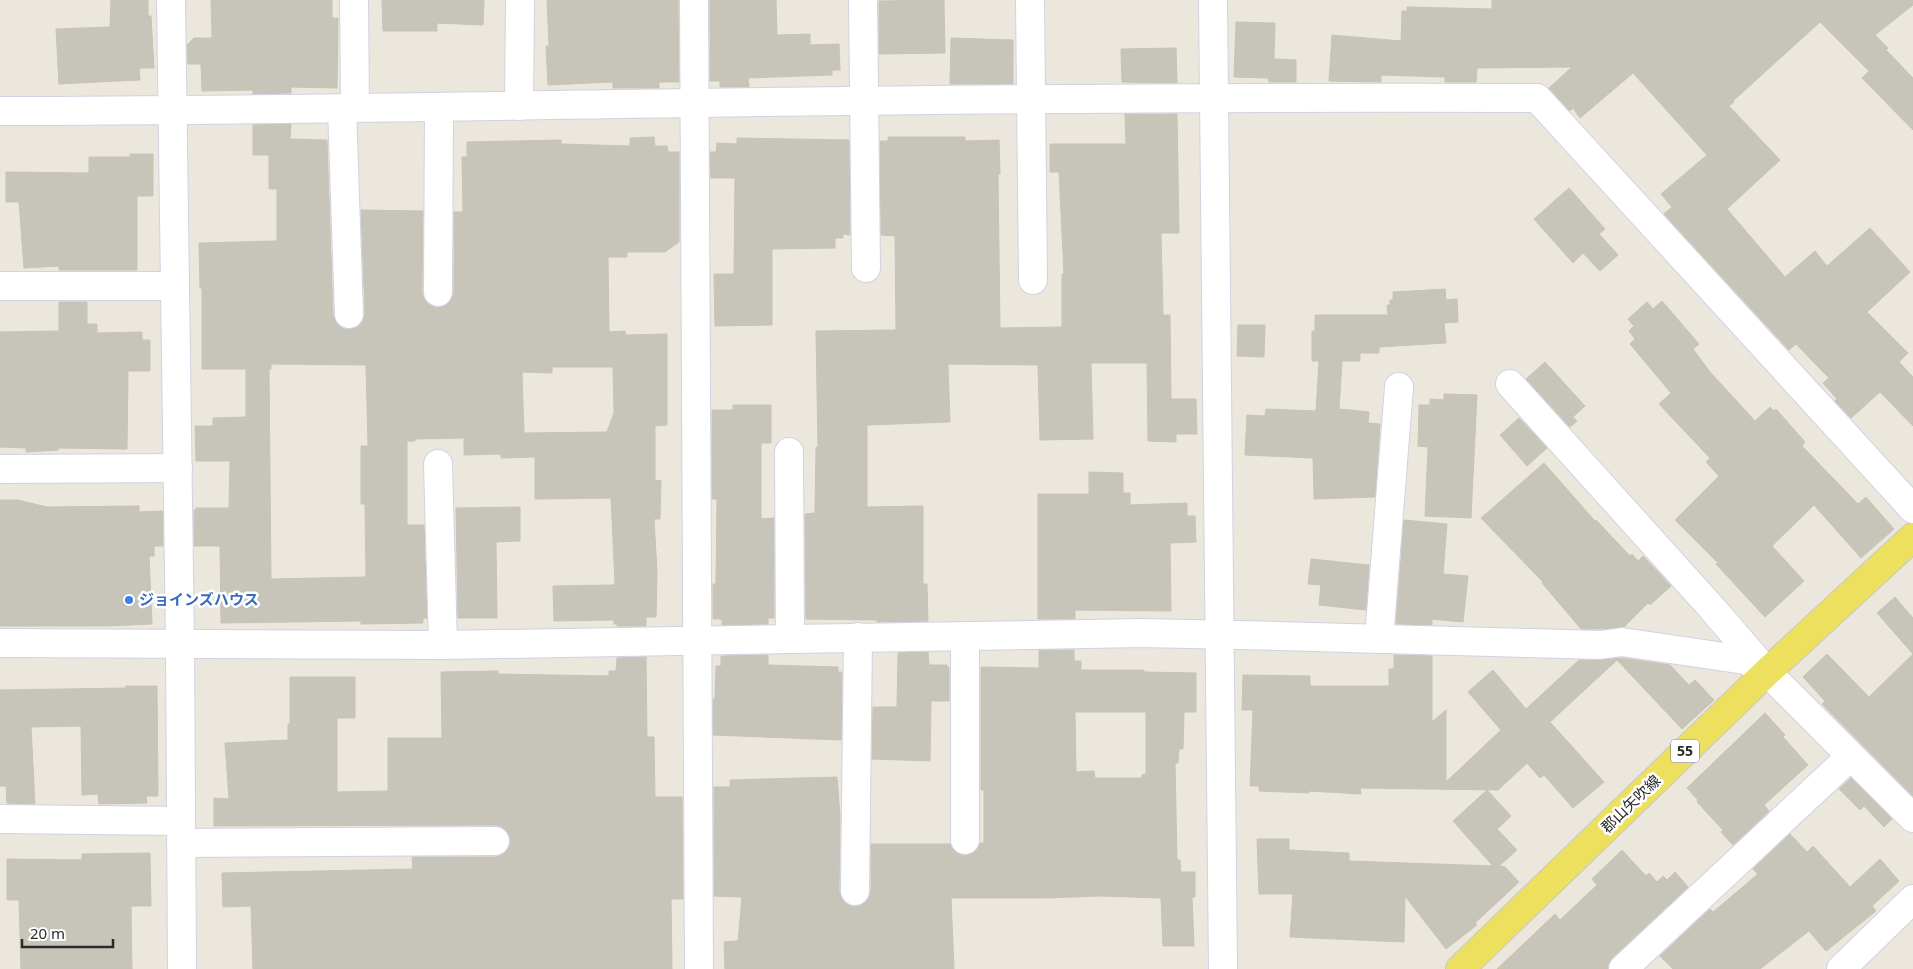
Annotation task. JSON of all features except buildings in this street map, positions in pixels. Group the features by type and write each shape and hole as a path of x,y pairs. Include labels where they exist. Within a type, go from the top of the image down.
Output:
{"main road":[{"name":"郡山矢吹線","path":"1460,969 1767,672 1913,537"}],"street":[{"path":"171,0 171,111 180,644 182,969"},
{"path":"349,314 348,108 354,0"},
{"path":"519,106 520,0"},
{"path":"694,0 699,969"},
{"path":"863,0 866,268"},
{"path":"1030,0 1033,280"},
{"path":"1213,0 1223,969"},
{"path":"0,111 171,111 1213,97 1537,98 1913,509"},
{"path":"438,292 439,107"},
{"path":"0,286 174,286"},
{"path":"1510,384 1767,672 1913,818"},
{"path":"1379,639 1399,387"},
{"path":"789,452 790,638"},
{"path":"438,464 442,645"},
{"path":"0,470 178,468"},
{"path":"0,643 442,645 697,639 1142,634 1219,635 1600,645 1622,642 1745,660 1767,672"},
{"path":"965,636 965,840"},
{"path":"855,891 858,638"},
{"path":"1623,969 1851,756"},
{"path":"0,819 181,832 495,841"},
{"path":"1841,969 1913,899"}],"place":[{"name":"ジョインズハウス","path":"129,600"}]}
